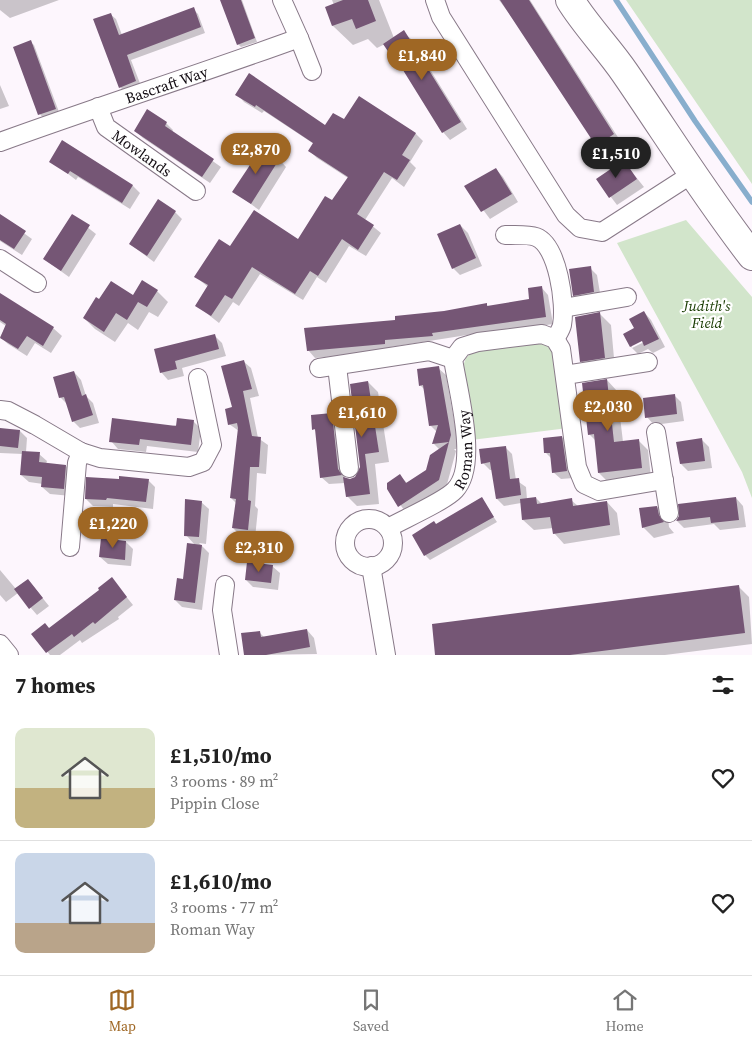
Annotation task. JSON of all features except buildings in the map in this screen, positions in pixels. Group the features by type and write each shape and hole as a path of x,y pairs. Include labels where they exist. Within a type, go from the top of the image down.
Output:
{"main road":[{"path":"570,0 582,19 608,49 692,174 752,256"},
{"path":"590,0 598,11 608,49"}],"street":[{"path":"282,0 312,71"},
{"path":"435,0 441,17 566,215 580,228 602,232 692,174"},
{"name":"Bascraft Way","path":"0,142 98,107 184,80 299,38"},
{"name":"Mowlands","path":"98,107 106,127 196,191"},
{"path":"505,235 536,237 550,248 558,272 563,308 562,326 555,339"},
{"path":"0,259 37,283"},
{"path":"563,308 627,297"},
{"path":"319,368 429,351 453,359 462,347 478,342 542,334 555,339 561,349 577,467 584,484 599,491 664,480"},
{"name":"Roman Way","path":"388,528 454,492 462,480 466,463 466,445 453,359"},
{"path":"565,375 648,362"},
{"path":"337,366 349,468"},
{"path":"0,410 35,425 82,452 100,458 189,467 203,462 212,445 198,378"},
{"path":"656,432 669,514"},
{"path":"70,547 77,463 82,452"},
{"path":"368,519 382,523 388,528 392,536 391,550 380,563 371,566 358,564 350,558 345,545 348,532 359,521 368,519"},
{"path":"371,566 386,655"},
{"path":"225,585 222,610 229,655"},
{"path":"0,644 9,655"}],"green space":[{"path":"626,0 752,0 752,184"},
{"name":"Judith's Field","path":"686,220 752,297 752,498 742,472 617,243"},
{"path":"543,342 552,346 568,428 471,440 463,366 466,358 473,351"}],"waterway":[{"path":"616,0 695,121 752,202"}]}
